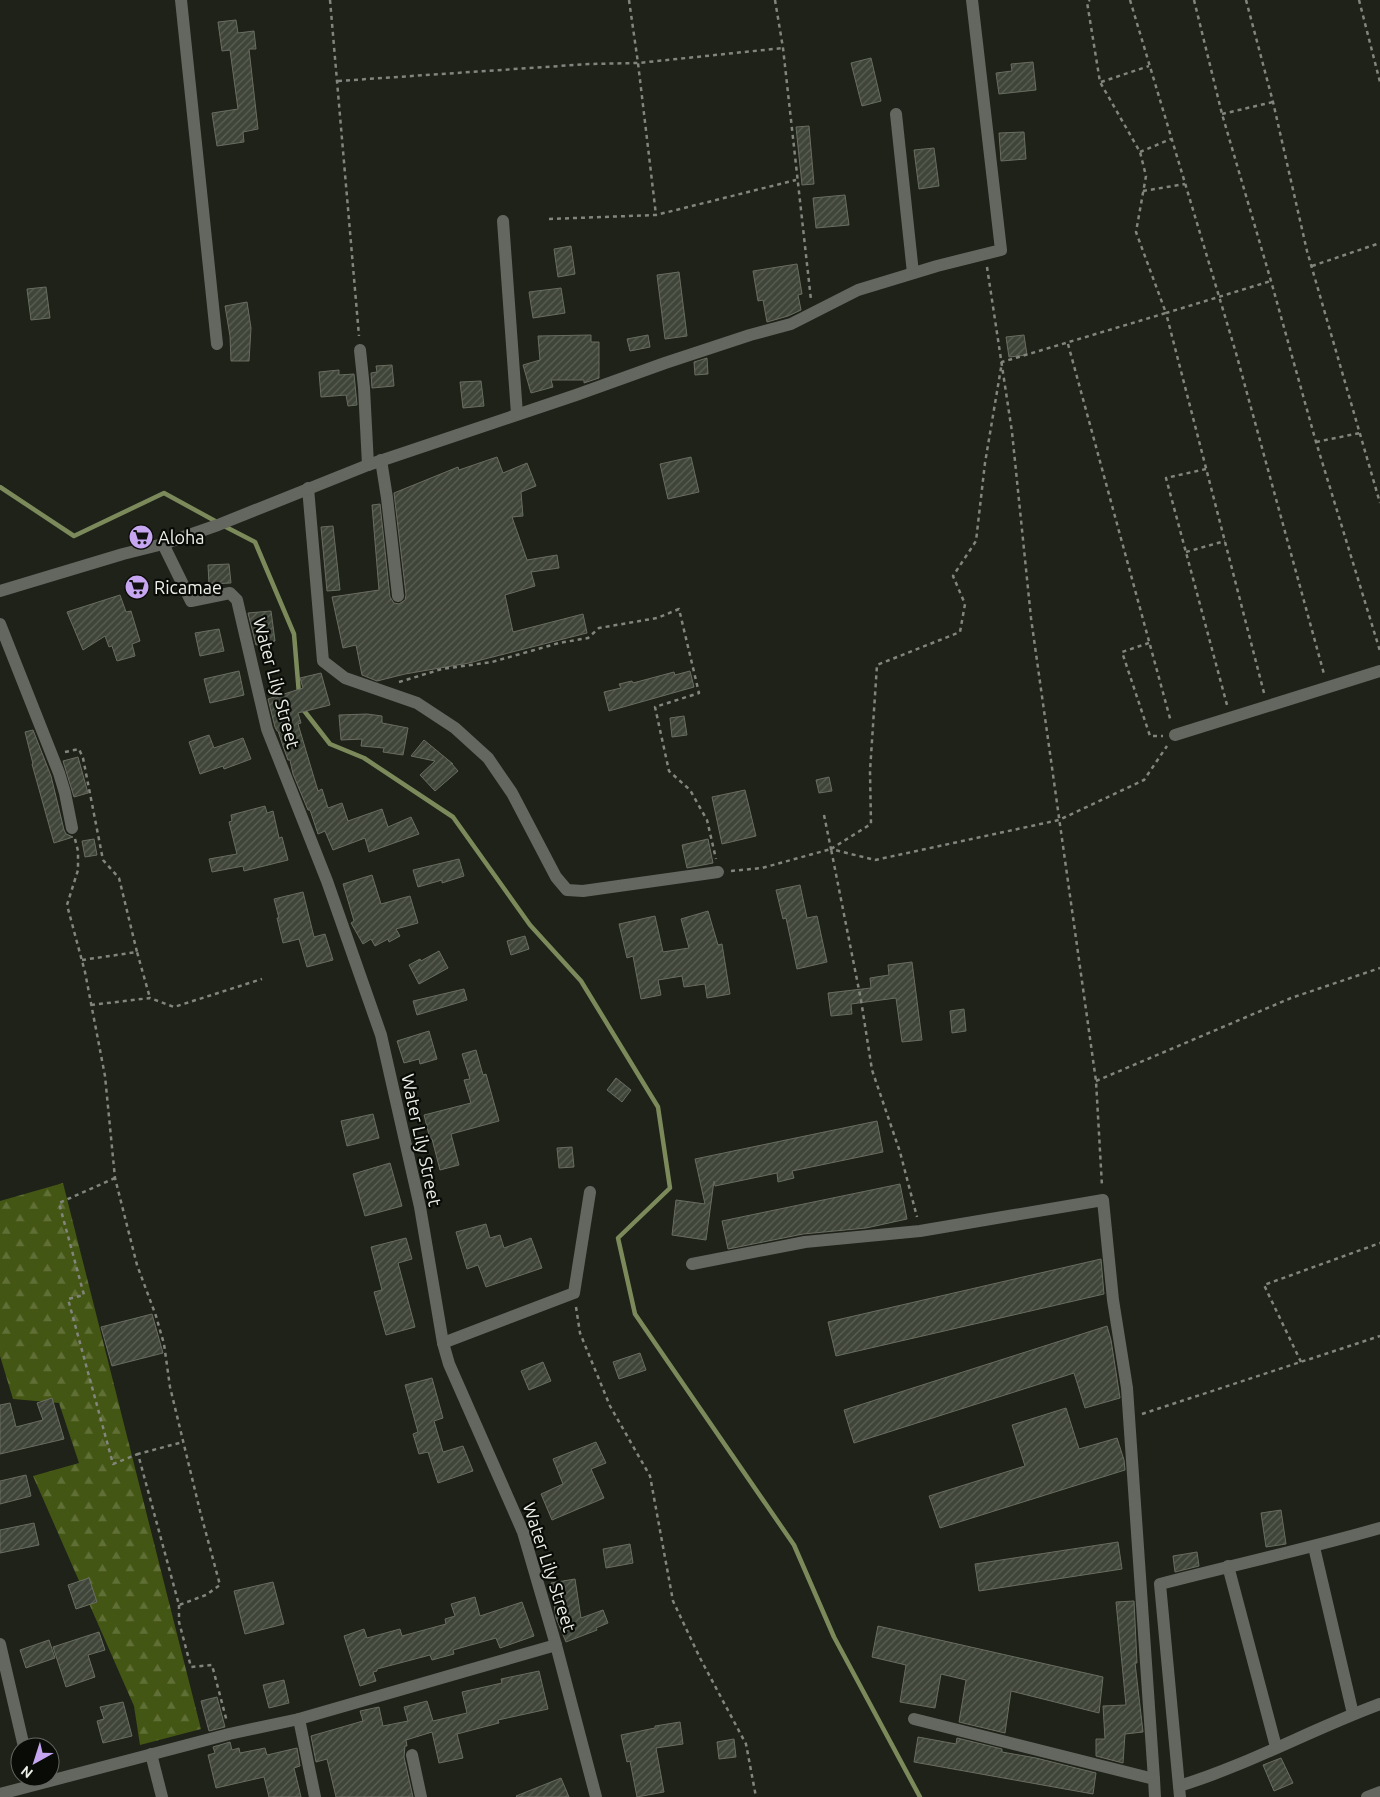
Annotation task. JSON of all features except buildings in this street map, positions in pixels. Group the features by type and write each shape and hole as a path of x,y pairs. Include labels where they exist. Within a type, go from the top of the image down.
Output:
{"street":[{"path":"181,0 217,344"},
{"path":"0,591 123,554 164,544 218,525 381,460 576,395 665,363 792,324 858,290 913,273 1001,250 972,0"},
{"path":"896,114 913,273"},
{"path":"503,221 517,414"},
{"path":"360,350 368,465"},
{"path":"381,460 398,596"},
{"path":"308,488 323,661 345,678 416,703 455,728 488,758 512,793 556,876 567,890 583,891 718,872"},
{"name":"Water Lily Street","path":"164,544 191,601 230,593 237,600 267,728 327,881 381,1035 420,1208 443,1343 449,1364 523,1532 556,1645 596,1797"},
{"path":"0,624 52,755 65,793 72,828"},
{"path":"1175,735 1380,671"},
{"path":"443,1343 574,1293 590,1192"},
{"path":"692,1264 805,1242 920,1231 1103,1200 1113,1300 1127,1388 1155,1797"},
{"path":"1380,1528 1314,1547 1228,1566 1160,1584 1179,1792 1276,1747 1380,1704"},
{"path":"1314,1547 1353,1714"},
{"path":"1228,1566 1276,1747"},
{"path":"0,1644 22,1737"},
{"path":"60,1775 299,1719 556,1645"},
{"path":"299,1719 315,1797"},
{"path":"914,1719 1154,1779"},
{"path":"151,1754 162,1797"},
{"path":"412,1755 421,1797"},
{"path":"9,1794 21,1787"},
{"path":"1367,1797 1380,1792"}],"path":[{"path":"330,0 360,350"},
{"path":"629,0 656,215"},
{"path":"775,0 783,48 796,180 813,314"},
{"path":"1090,0 1087,2 1100,82 1140,152 1146,176 1136,232 1166,313 1268,707"},
{"path":"1130,0 1236,353 1328,688"},
{"path":"1194,0 1222,114 1316,442 1380,651"},
{"path":"1246,0 1273,102 1312,266 1380,503"},
{"path":"1359,0 1380,82"},
{"path":"338,81 589,64 638,63 783,48"},
{"path":"1100,82 1149,66"},
{"path":"1222,114 1273,102"},
{"path":"1140,152 1171,139"},
{"path":"549,218 656,215 796,180"},
{"path":"1143,191 1185,184"},
{"path":"1312,266 1380,243"},
{"path":"985,255 1012,432 1031,618 1096,1081 1103,1200"},
{"path":"1002,362 1271,281"},
{"path":"1067,343 1175,735"},
{"path":"381,690 442,670 492,662 559,643 588,638 599,628 657,618 679,609 698,693 655,707 669,771 690,790 707,820 718,872 762,868 831,849 871,824 870,771 877,665 960,632 965,604 953,576 976,541 985,463 1002,362"},
{"path":"1316,442 1360,432"},
{"path":"1206,469 1166,478 1230,718"},
{"path":"1186,552 1225,541"},
{"path":"1149,643 1122,652 1150,736 1175,735"},
{"path":"831,849 875,860 1059,820 1144,780 1175,735"},
{"path":"52,755 79,749 83,758 103,860 119,878 150,998"},
{"path":"824,814 861,1000 872,1070 900,1152 920,1231"},
{"path":"72,828 78,850 78,870 67,905 82,960 105,1076 115,1178 137,1265 164,1344 170,1387 220,1585 206,1595 179,1605"},
{"path":"82,960 137,952"},
{"path":"1096,1081 1291,998 1380,968"},
{"path":"92,1006 150,998 174,1006 262,979"},
{"path":"115,1178 59,1202 84,1295 68,1299 113,1464 138,1454 183,1442"},
{"path":"1301,1362 1264,1285 1380,1243"},
{"path":"574,1293 580,1333 610,1406 650,1476 673,1601 700,1658 746,1744 756,1797"},
{"path":"1129,1418 1380,1336"},
{"path":"138,1454 179,1605 179,1622 191,1667 212,1665 229,1734"}],"green space":[{"path":"63,1183 201,1729 140,1745 134,1706 33,1476 79,1463 59,1403 13,1399 0,1356 0,1201"}],"waterway":[{"path":"0,487 74,536 164,493 217,522"},
{"path":"224,526 255,542 294,634 299,694"},
{"path":"302,708 330,744 364,758 453,817 530,925 581,981 658,1107 670,1188 618,1238 635,1314 794,1545 834,1637 920,1797"}],"place":[{"name":"Aloha","path":"141,537"},
{"name":"Ricamae","path":"137,587"}]}
